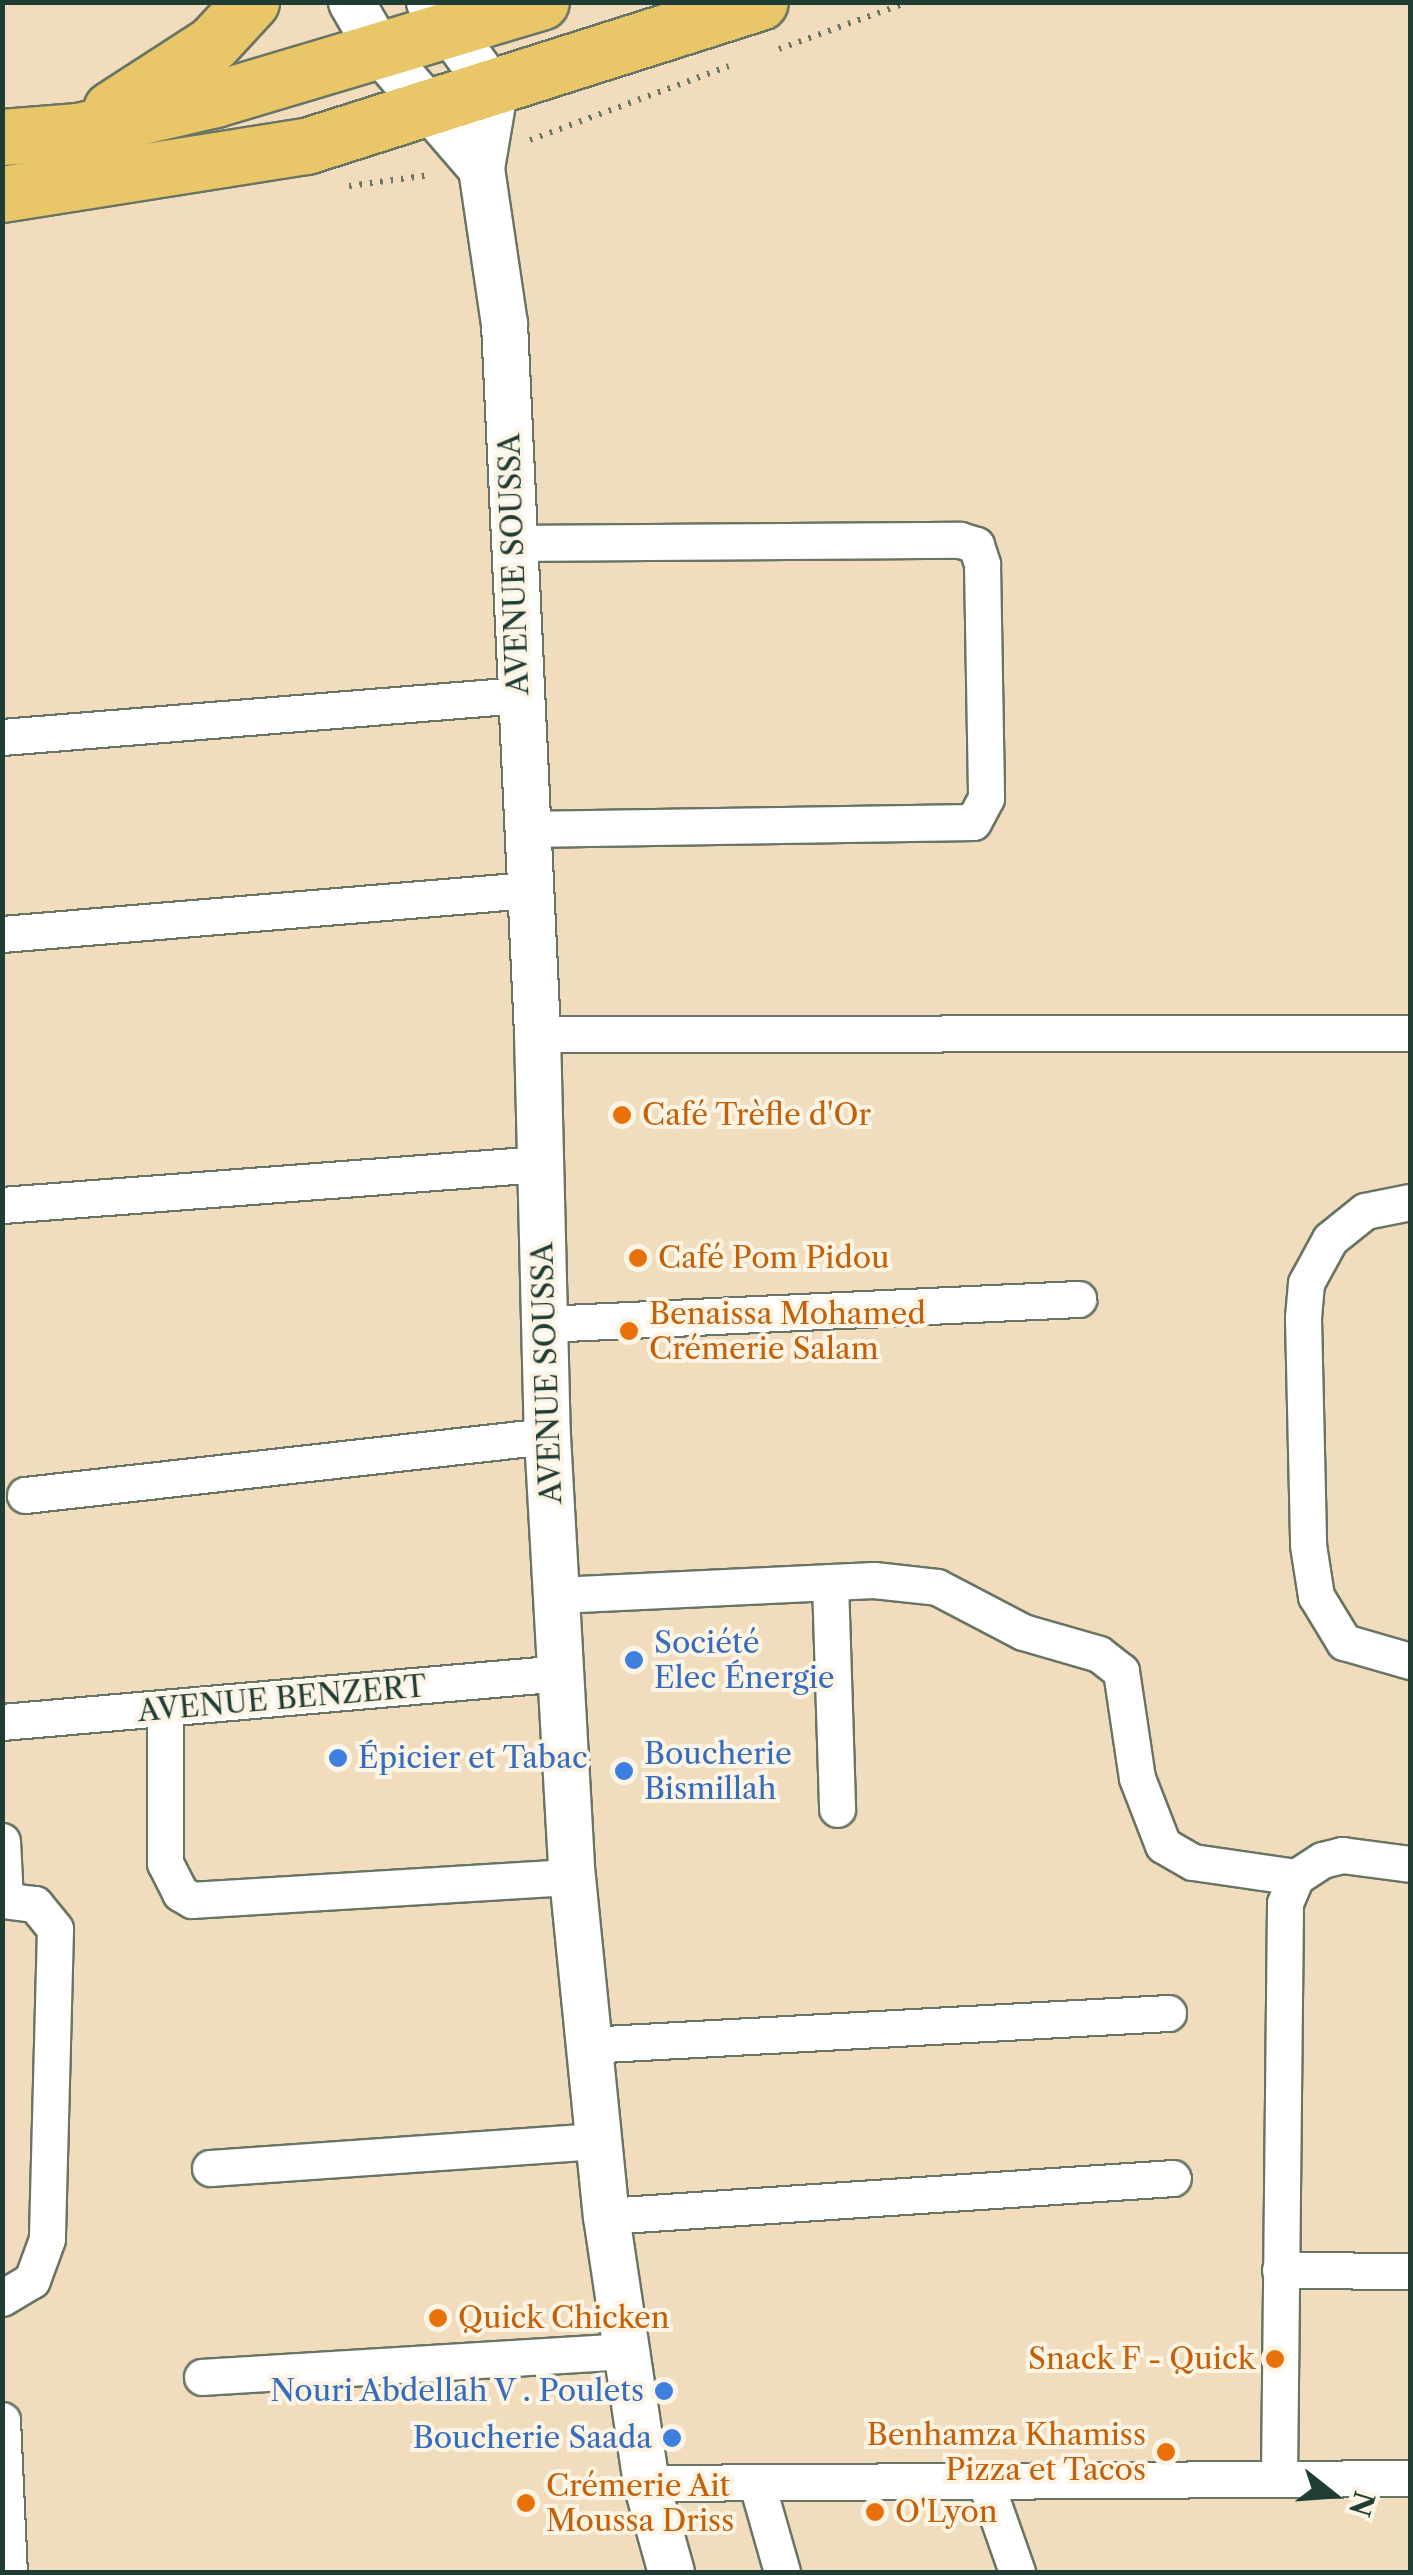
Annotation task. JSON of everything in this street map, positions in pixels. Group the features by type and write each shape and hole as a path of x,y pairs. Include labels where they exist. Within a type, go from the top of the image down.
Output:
{"main road":[{"path":"78,131 213,43 251,2"},
{"path":"2,137 78,131 378,50 440,16 542,2"},
{"path":"2,194 218,164 434,110 494,91 762,28"}],"street":[{"path":"350,2 378,50 481,168"},
{"path":"440,16 494,91"},
{"name":"AVENUE SOUSSA","path":"494,91 481,168 504,324 510,543 537,1034 547,1436 572,1878 606,2216 646,2482 671,2572"},
{"path":"510,543 960,540 976,545 982,564 986,806 973,822 526,829"},
{"path":"2,737 519,694"},
{"path":"2,934 528,890"},
{"path":"537,1034 1410,1033"},
{"path":"2,1205 540,1164"},
{"path":"1410,1202 1365,1211 1330,1239 1306,1283 1303,1318 1308,1545 1316,1596 1344,1642 1367,1654 1410,1661"},
{"path":"544,1324 1078,1299"},
{"path":"25,1495 547,1436"},
{"path":"557,1595 830,1582 937,1586 1022,1632 1111,1660 1125,1685 1137,1778 1163,1846 1193,1862 1296,1877 1342,1855 1410,1864"},
{"path":"830,1582 838,1809"},
{"name":"AVENUE BENZERT","path":"2,1722 165,1711 562,1673"},
{"path":"165,1711 165,1864 180,1893 192,1900 572,1878"},
{"path":"2,1841 4,1900 36,1904 55,1929 45,2254 32,2280 2,2298"},
{"path":"1280,2478 1285,1903 1296,1877"},
{"path":"587,2045 1168,2012"},
{"path":"210,2168 597,2140"},
{"path":"606,2216 1174,2178"},
{"path":"1280,2270 1410,2271"},
{"path":"202,2377 626,2351"},
{"path":"2,2420 9,2572"},
{"path":"646,2482 1410,2478"},
{"path":"984,2481 1017,2572"},
{"path":"757,2484 782,2572"}],"path":[{"path":"762,28 908,2"},
{"path":"481,168 548,130 746,60"}],"place":[{"name":"Café Trèfle d'Or","path":"622,1115"},
{"name":"Café Pom Pidou","path":"638,1258"},
{"name":"Benaissa Mohamed Crémerie Salam","path":"629,1331"},
{"name":"Société Elec Énergie","path":"634,1660"},
{"name":"Épicier et Tabac","path":"338,1758"},
{"name":"Boucherie Bismillah","path":"624,1771"},
{"name":"Quick Chicken","path":"438,2318"},
{"name":"Snack F - Quick","path":"1275,2359"},
{"name":"Nouri Abdellah V . Poulets","path":"664,2391"},
{"name":"Boucherie Saada","path":"672,2438"},
{"name":"Benhamza Khamiss Pizza et Tacos","path":"1166,2452"},
{"name":"Crémerie Ait Moussa Driss","path":"526,2503"},
{"name":"O'Lyon","path":"875,2512"}]}
